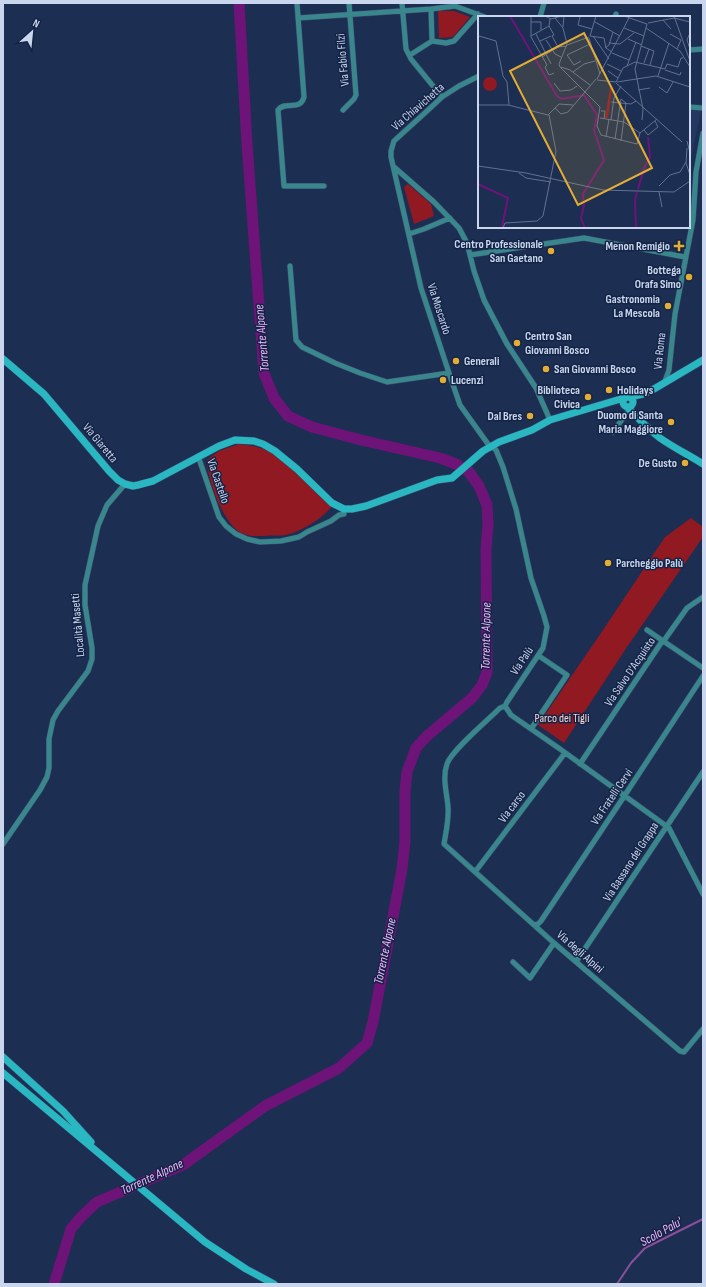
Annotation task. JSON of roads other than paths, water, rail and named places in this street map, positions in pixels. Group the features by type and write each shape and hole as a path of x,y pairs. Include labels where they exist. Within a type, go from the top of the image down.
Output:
{"street":[{"path":"297,3 304,97 300,104 283,106 278,110 284,186 324,186"},
{"name":"Via Fabio Filzi","path":"343,110 356,95 349,3"},
{"path":"402,3 406,49 442,97"},
{"path":"540,16 544,3"},
{"path":"298,18 431,9 455,4 483,16"},
{"path":"431,9 432,41"},
{"path":"410,55 432,41 446,43 454,41 478,14"},
{"path":"690,50 703,50"},
{"name":"Via Chiavichetta","path":"394,167 391,151 394,142 442,97 459,86 478,78"},
{"path":"690,107 703,108"},
{"name":"Via Roma","path":"665,381 670,370 675,314 693,220 696,172 703,133"},
{"path":"394,167 434,202 459,228 467,243 474,271 484,300 507,344 536,388 550,420"},
{"name":"Via Moscardo","path":"394,167 421,288 448,373 460,405 491,446"},
{"path":"409,234 450,218"},
{"path":"470,254 584,238 685,257"},
{"path":"290,266 296,340 302,346 347,368 387,382 448,373"},
{"name":"Via Giaretta","path":"3,360 44,394 109,471 118,480 125,484"},
{"path":"613,432 628,404 703,360"},
{"path":"344,508 352,509 366,506 428,483 452,478 491,446 532,430 550,420 606,404 628,404"},
{"path":"628,404 638,420 660,438 674,448 703,464"},
{"name":"Via Castello","path":"235,440 254,441 263,444 275,451 297,469 332,503 344,508 344,514 339,515 331,521 299,537 281,541 260,542 247,539 236,534 226,526 219,517 198,456 235,440"},
{"name":"Via Palù","path":"444,844 448,807 445,780 446,765 449,758 500,708 505,706 539,656 543,648 546,635 544,616 531,578 516,509 496,450 491,446"},
{"path":"125,484 133,486 153,481 198,456"},
{"name":"Località Masetti","path":"3,844 40,790 47,777 49,768 49,739 53,720 88,671 92,659 92,648 85,605 85,585 98,526 107,505 125,484"},
{"name":"Via Salvo D'Acquisto","path":"580,764 661,643 687,608 703,597"},
{"path":"647,630 703,668"},
{"path":"531,729 567,675 539,656"},
{"name":"Via Fratelli Cervi","path":"534,925 541,921 703,676"},
{"path":"505,706 510,715 625,795 669,828 703,894"},
{"name":"Via carso","path":"475,872 565,753"},
{"name":"Via Bassano del Grappa","path":"576,962 703,772"},
{"name":"Via degli Alpini","path":"444,844 554,943 680,1051 684,1052 703,1029"},
{"path":"513,962 530,978 554,943"},
{"path":"3,1057 63,1111 111,1164"},
{"path":"3,1073 205,1242 246,1269 274,1284"}],"waterway":[{"name":"Torrente Alpone","path":"54,1284 71,1229 97,1202 183,1165 265,1106 339,1068 367,1043 373,1022 402,869 405,841 405,791 407,772 416,748 427,736 472,698 482,685 487,672 487,505 479,486 469,472 456,464 440,458 312,427 288,416 274,398 264,373 247,144 239,3"},
{"name":"Scolo Palu'","path":"617,1284 631,1263 645,1248 703,1219"}],"place":[{"name":"Menon Remigio","path":"679,246"},
{"name":"Centro Professionale San Gaetano","path":"551,251"},
{"name":"Bottega Orafa Simo","path":"689,277"},
{"name":"Gastronomia La Mescola","path":"668,306"},
{"name":"Centro San Giovanni Bosco","path":"517,343"},
{"name":"Generali","path":"456,361"},
{"name":"San Giovanni Bosco","path":"546,369"},
{"name":"Lucenzi","path":"443,380"},
{"name":"Holidays","path":"609,390"},
{"name":"Biblioteca Civica","path":"588,397"},
{"name":"Dal Bres","path":"530,416"},
{"name":"Duomo di Santa Maria Maggiore","path":"671,422"},
{"name":"De Gusto","path":"685,463"},
{"name":"Parcheggio Palù","path":"608,563"}],"park label":[{"name":"Parco dei Tigli","path":"562,718"}]}
